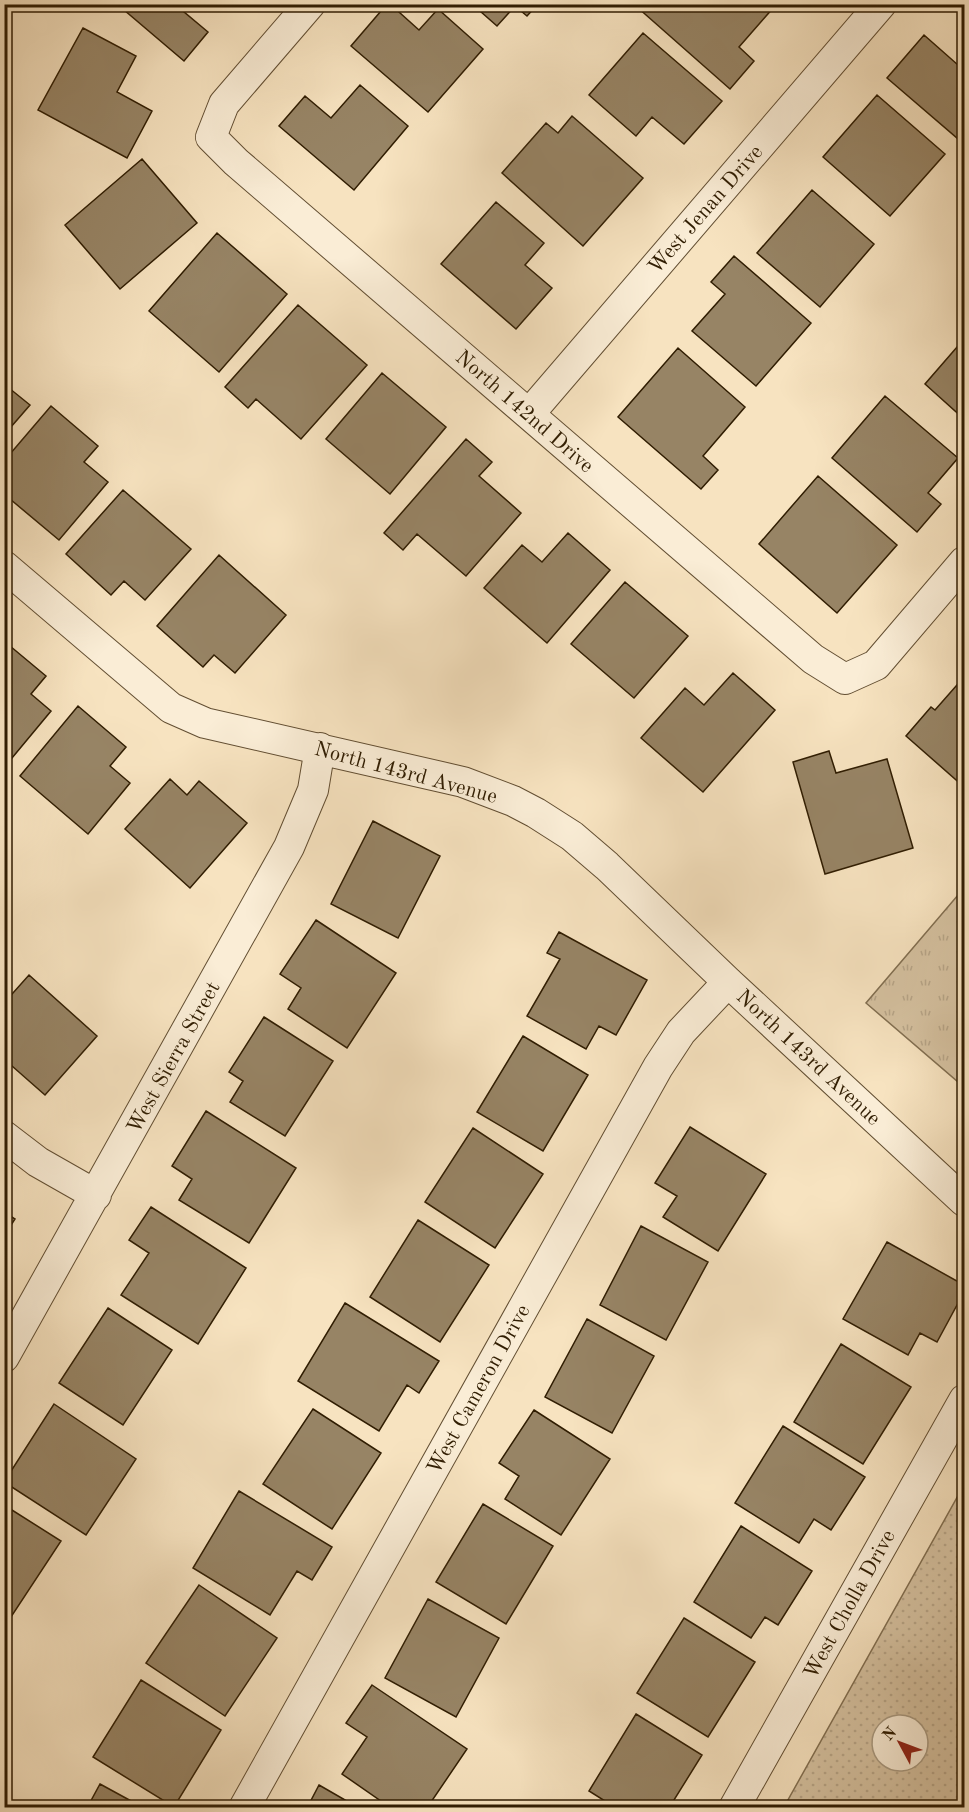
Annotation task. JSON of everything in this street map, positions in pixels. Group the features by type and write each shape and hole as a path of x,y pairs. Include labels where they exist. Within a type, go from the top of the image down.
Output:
{"street":[{"name":"North 142nd Drive","path":"309,4 224,104 211,137 236,162 813,658 845,679 876,665 964,562"},
{"name":"West Jenan Drive","path":"529,414 881,4"},
{"name":"North 143rd Avenue","path":"4,566 171,708 205,723 463,782 513,801 572,836 607,866 964,1201"},
{"name":"West Sierra Street","path":"4,1357 289,847 313,790 320,748"},
{"name":"West Cameron Drive","path":"244,1808 658,1067 681,1032 728,982"},
{"path":"4,1136 38,1162 96,1195"},
{"name":"West Cholla Drive","path":"734,1808 964,1400"}],"green space":[{"path":"964,888 964,1087 866,1003"},
{"path":"964,1485 964,1807 784,1807"}],"building":[{"path":"117,4 188,4 183,11 208,32 184,61"},
{"path":"387,4 390,4 419,30 438,9 483,49 428,112 351,46"},
{"path":"472,4 538,4 527,16 515,6 497,26"},
{"path":"640,4 770,4 774,7 739,47 754,61 730,89 637,7"},
{"path":"83,28 136,56 117,92 152,111 127,158 38,110"},
{"path":"643,33 722,101 684,144 652,117 636,136 589,95"},
{"path":"924,35 958,65 964,57 964,144 887,78"},
{"path":"360,85 408,126 354,190 279,126 305,96 331,118"},
{"path":"877,95 945,154 890,216 823,157"},
{"path":"572,116 643,178 583,246 502,173 546,123 558,133"},
{"path":"142,159 197,223 120,289 65,225"},
{"path":"812,190 874,244 820,307 757,253"},
{"path":"496,202 544,243 525,265 552,288 516,329 441,264"},
{"path":"217,233 287,294 219,372 149,311"},
{"path":"734,256 811,323 756,386 692,331 725,294 711,282"},
{"path":"298,305 367,365 301,439 256,399 248,408 225,387"},
{"path":"964,339 964,419 925,384"},
{"path":"678,348 745,407 703,456 718,470 701,489 618,417"},
{"path":"382,373 446,427 390,494 326,439"},
{"path":"4,384 30,405 4,435"},
{"path":"885,396 958,458 928,493 941,504 917,532 832,458"},
{"path":"51,406 98,446 84,462 108,482 59,540 4,494 4,461"},
{"path":"466,439 492,462 479,476 521,513 466,576 417,534 403,550 384,533"},
{"path":"818,476 897,545 837,613 759,544"},
{"path":"123,490 191,549 145,600 124,581 111,595 66,554"},
{"path":"568,533 610,570 547,643 484,588 522,545 542,562"},
{"path":"219,555 286,615 235,673 214,655 203,667 157,626"},
{"path":"625,582 688,636 634,698 571,644"},
{"path":"4,641 46,676 31,694 51,711 7,764 4,762"},
{"path":"733,673 775,710 703,792 641,738 685,688 704,705"},
{"path":"964,677 963,786 906,736 931,707 935,710"},
{"path":"78,706 126,747 110,766 130,783 88,834 20,776"},
{"path":"829,751 836,773 887,759 913,848 825,874 793,762"},
{"path":"170,779 187,795 199,781 247,823 190,888 125,829"},
{"path":"373,821 440,856 398,938 331,904"},
{"path":"316,920 396,973 347,1048 288,1009 301,988 280,974"},
{"path":"559,932 647,980 616,1035 599,1026 586,1049 527,1016 560,959 547,953"},
{"path":"29,975 97,1036 45,1095 4,1059 4,1003"},
{"path":"264,1017 333,1061 285,1136 230,1102 243,1081 229,1072"},
{"path":"523,1036 588,1075 543,1151 477,1112"},
{"path":"206,1111 296,1168 249,1243 179,1200 192,1179 172,1166"},
{"path":"690,1127 766,1174 718,1251 663,1217 677,1196 655,1183"},
{"path":"473,1128 543,1174 495,1248 425,1202"},
{"path":"151,1207 246,1268 198,1344 121,1295 149,1253 129,1240"},
{"path":"4,1212 15,1219 4,1236"},
{"path":"418,1220 489,1265 440,1342 370,1297"},
{"path":"641,1226 708,1262 666,1340 600,1305"},
{"path":"887,1242 964,1285 964,1292 937,1342 920,1333 908,1355 843,1319"},
{"path":"345,1303 439,1361 419,1393 407,1385 379,1431 298,1381"},
{"path":"108,1308 172,1350 123,1425 59,1383"},
{"path":"587,1319 654,1356 612,1433 545,1397"},
{"path":"841,1344 911,1387 863,1464 794,1422"},
{"path":"54,1404 136,1459 86,1535 4,1482"},
{"path":"313,1409 381,1453 332,1529 263,1484"},
{"path":"534,1410 610,1459 561,1535 505,1499 519,1476 499,1463"},
{"path":"783,1426 865,1477 831,1530 814,1519 799,1543 735,1503"},
{"path":"239,1491 332,1547 312,1580 297,1571 270,1615 193,1568"},
{"path":"483,1504 553,1546 506,1624 436,1582"},
{"path":"4,1505 61,1541 11,1617 4,1612"},
{"path":"741,1526 812,1571 778,1625 765,1617 751,1638 694,1602"},
{"path":"199,1585 277,1638 225,1716 146,1663"},
{"path":"428,1599 499,1638 456,1717 385,1678"},
{"path":"684,1618 755,1662 708,1737 637,1693"},
{"path":"4,1636 11,1640 4,1651"},
{"path":"141,1680 221,1730 174,1807 93,1757"},
{"path":"372,1685 467,1749 427,1808 391,1808 342,1774 367,1737 346,1723"},
{"path":"636,1714 702,1755 669,1808 616,1808 589,1791"},
{"path":"100,1784 144,1808 87,1808"},
{"path":"319,1785 359,1808 307,1808"}]}
